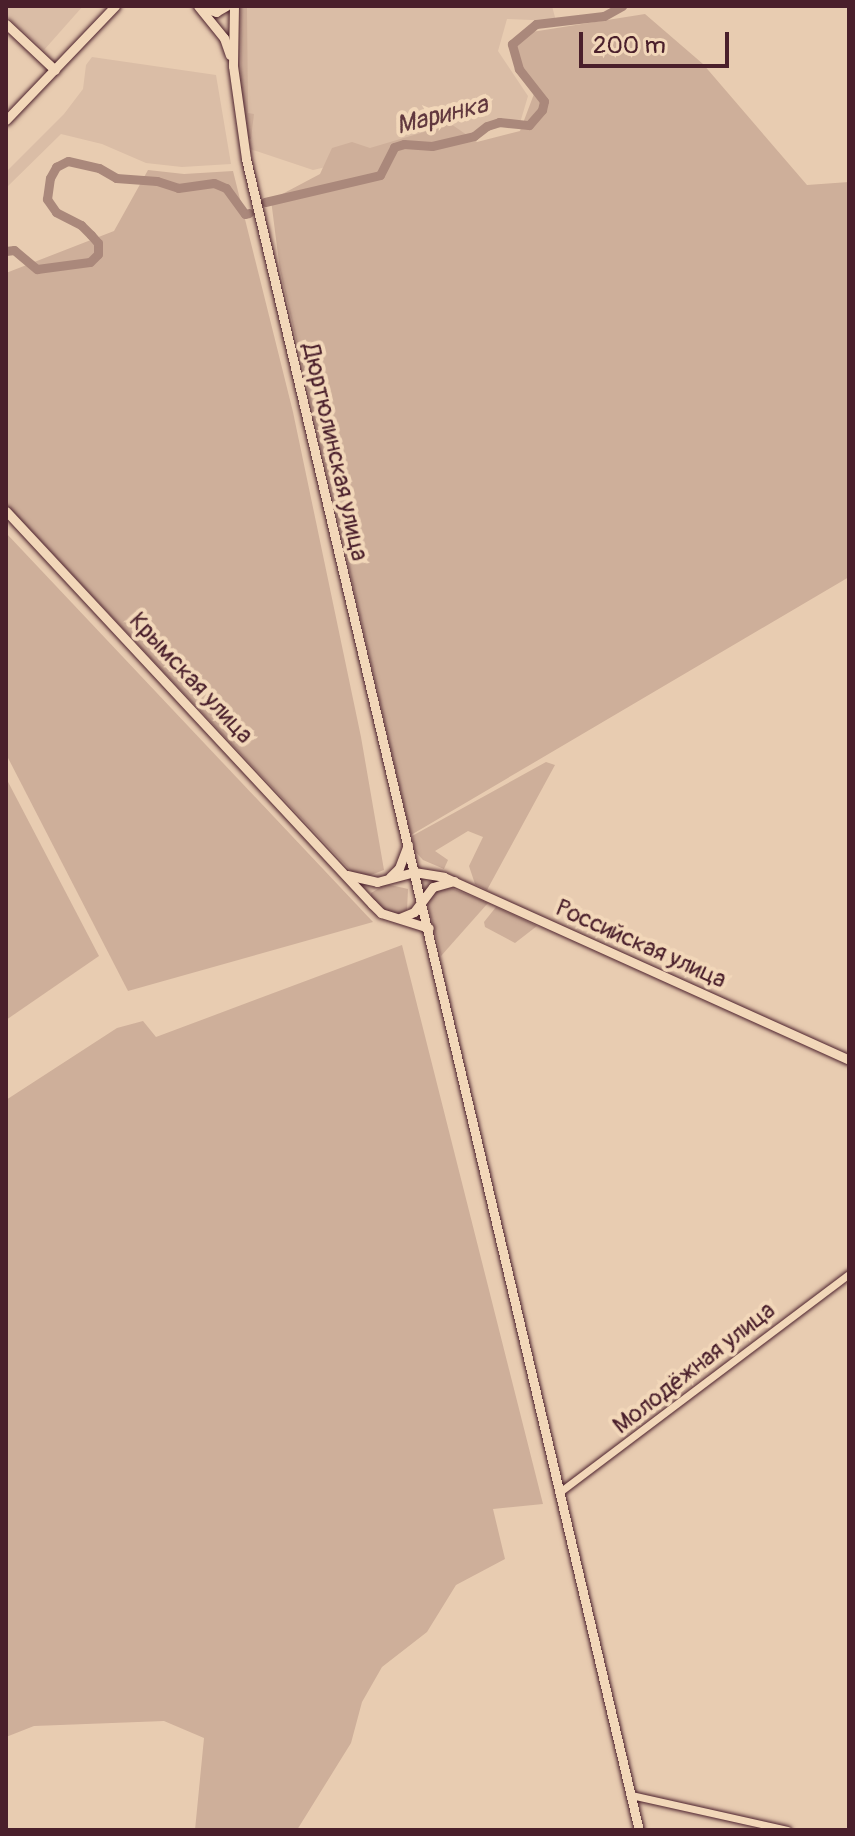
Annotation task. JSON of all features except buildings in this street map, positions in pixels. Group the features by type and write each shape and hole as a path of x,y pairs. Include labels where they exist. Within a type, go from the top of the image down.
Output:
{"main road":[{"path":"6,120 115,6"},
{"path":"200,6 216,12 226,6"},
{"path":"200,6 224,38 233,66"},
{"path":"233,66 234,6"},
{"path":"6,24 55,70"},
{"name":"Дюртюлинская улица","path":"233,66 246,159 418,888"},
{"name":"Крымская улица","path":"6,511 372,904"},
{"path":"408,845 412,857 444,877"},
{"path":"389,878 399,868 408,845"},
{"path":"414,872 377,882 368,891 372,904 381,913 429,928"},
{"name":"Российская улица","path":"414,872 454,881 849,1060"},
{"path":"344,873 377,882"},
{"path":"389,878 418,888 429,928 639,1830"},
{"path":"400,918 409,916 433,887 454,881"}],"street":[{"name":"Молодёжная улица","path":"561,1491 849,1274"},
{"path":"631,1795 787,1830"}],"shaded area":[{"path":"6,6 83,6 44,50 6,16"},
{"path":"240,6 552,6 556,21 507,19 498,51 528,96 520,123 313,170 247,148 238,94"},
{"path":"241,6 247,6 248,113 254,114 251,139 247,139 241,86"},
{"path":"645,14 703,64 807,185 849,182 849,577 411,835 280,270 271,200 320,174 332,148 352,142 370,148 451,124 477,142 520,131 534,94 516,72 513,54 519,34"},
{"path":"92,57 216,75 231,164 182,167 146,163 102,144 61,134 6,188 6,172 64,114 83,89 86,65"},
{"path":"148,170 184,174 233,171 293,412 361,737 384,870 363,878 351,871 6,504 6,273 114,231"},
{"path":"6,533 373,922 128,991 6,754"},
{"path":"546,762 555,765 487,890 475,884 469,866 483,837 468,831 435,851 448,860 444,869 423,860 415,851 412,836"},
{"path":"6,778 99,956 6,1020"},
{"path":"386,884 408,889 407,910 395,915 385,912 371,899 371,893"},
{"path":"449,887 488,903 441,956 427,902 435,890"},
{"path":"496,907 537,926 515,943 485,927 484,922"},
{"path":"402,945 543,1504 493,1509 505,1559 456,1585 427,1632 382,1667 362,1702 351,1743 297,1830 195,1830 204,1738 164,1721 34,1726 6,1737 6,1100 117,1028 143,1021 156,1037"}],"waterway":[{"name":"Маринка","path":"265,202 380,175 394,147 404,144 432,146 474,136 499,122 529,125 542,110 544,101 519,69 512,44 536,24 604,16 622,6"},
{"name":"Маринка","path":"6,251 14,250 37,269 90,262 98,254 98,243 91,235 81,225 56,212 47,199 50,178 56,167 68,161 99,168 116,178 157,181 178,188 214,183 226,188 245,214 249,213"}]}
